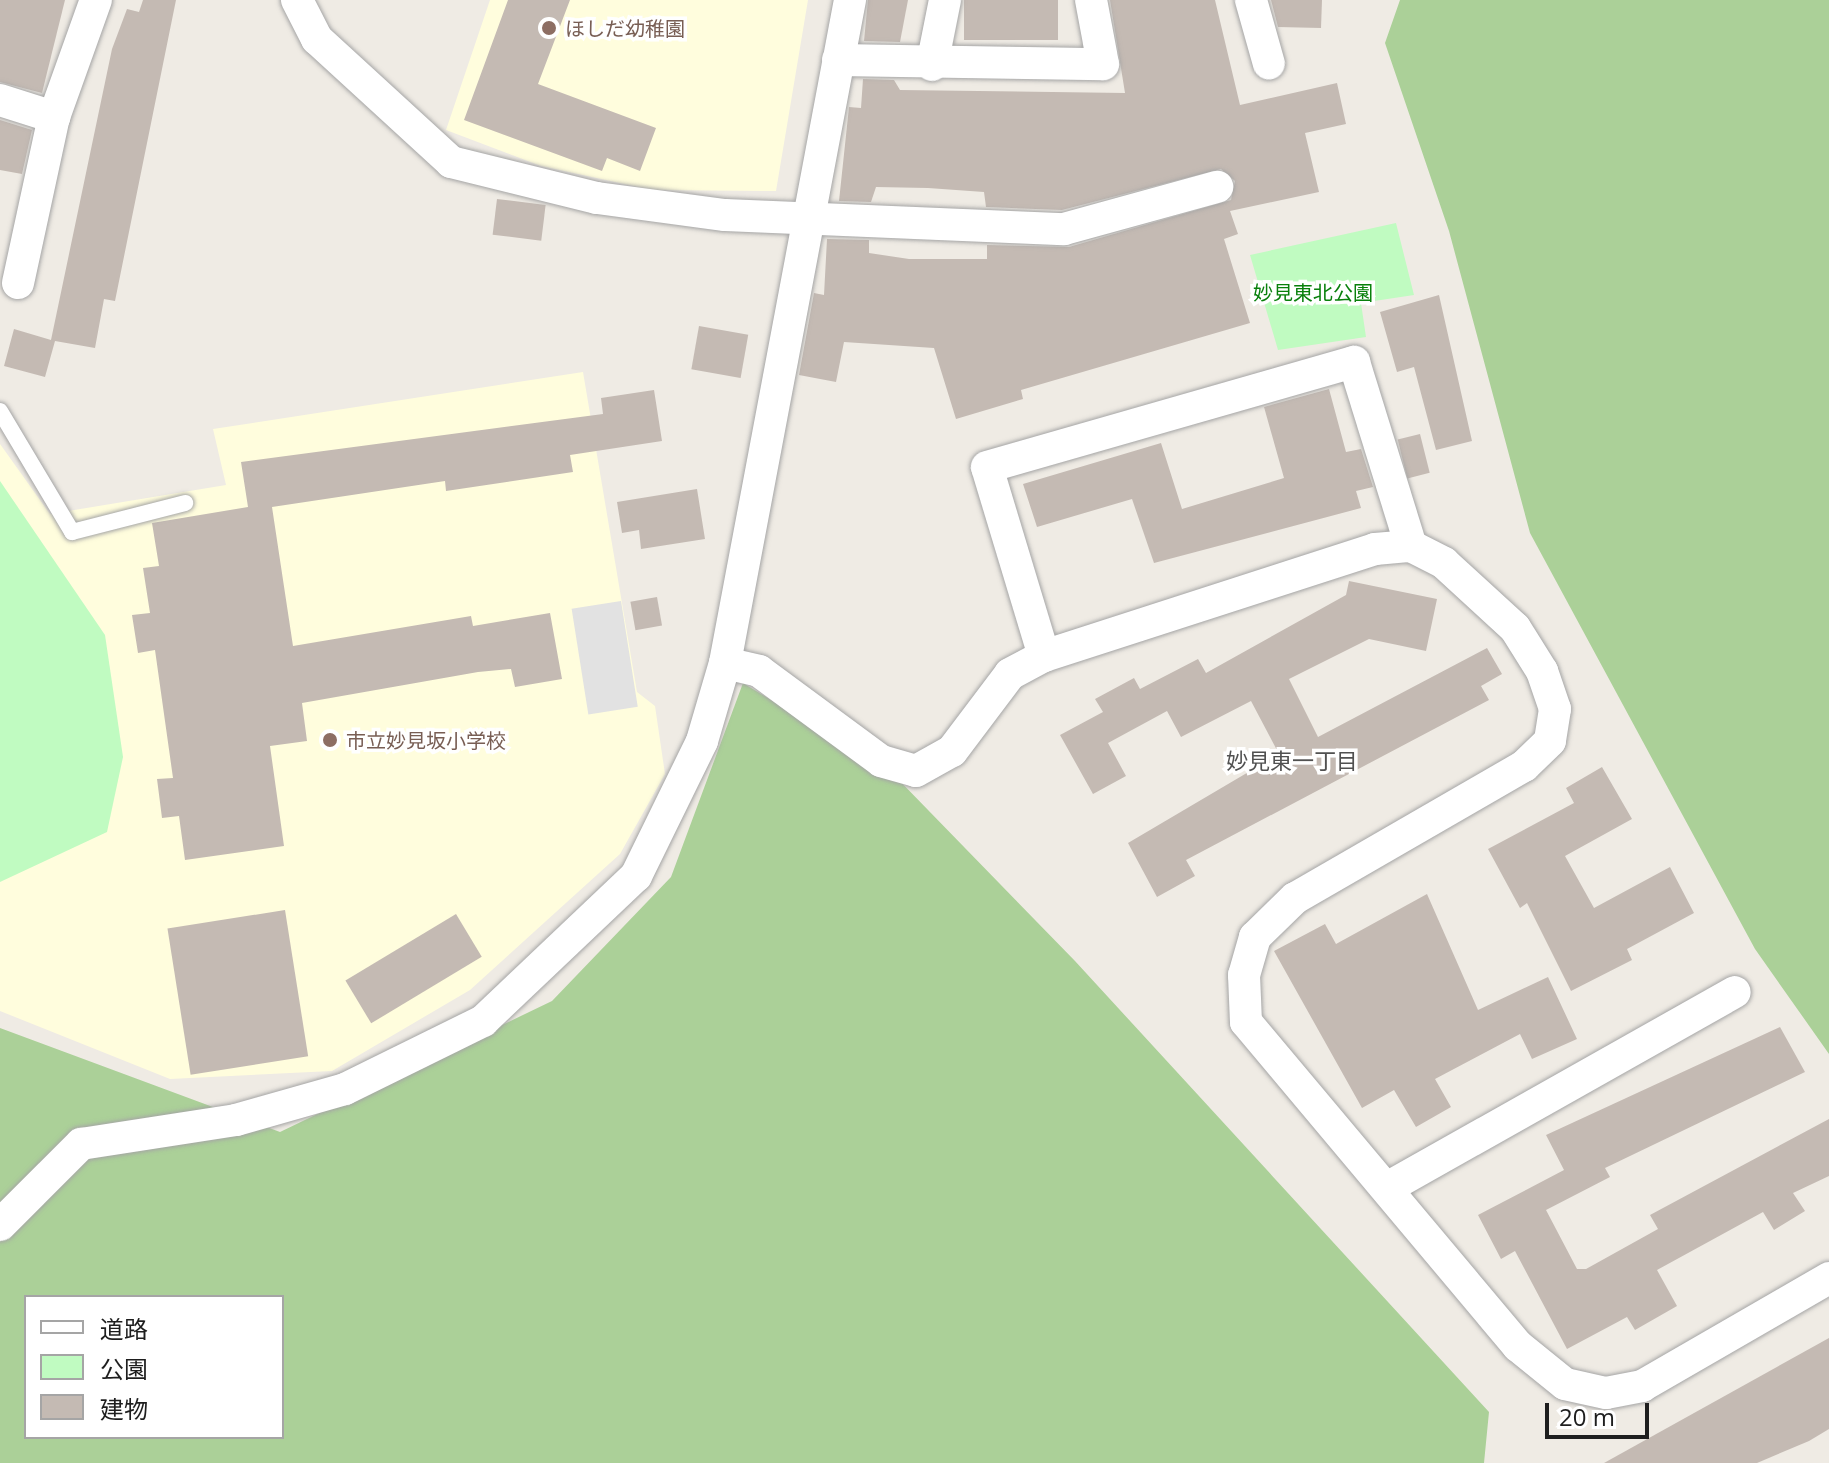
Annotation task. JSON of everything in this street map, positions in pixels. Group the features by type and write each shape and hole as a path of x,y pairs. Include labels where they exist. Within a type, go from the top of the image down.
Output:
{"street":[{"path":"18,283 54,117 96,0"},
{"path":"297,0 317,39 451,162 597,198 725,215 809,216 1064,229 1217,187"},
{"path":"0,1225 81,1144 236,1120 345,1089 483,1021 636,876 702,741 725,663 850,0"},
{"path":"932,65 945,0"},
{"path":"838,60 932,65 1103,64 1091,0"},
{"path":"1251,0 1269,64"},
{"path":"0,100 54,117"},
{"path":"1044,656 987,467 1354,362 1411,546"},
{"path":"725,663 759,671 881,761 916,771 952,751 1010,674 1044,656 1375,549 1411,546 1444,563 1515,628 1555,709 1550,741 1524,766 1295,898 1255,937 1244,975 1246,1022 1518,1346 1565,1384 1606,1393 1642,1386 1829,1278"},
{"path":"1387,1188 1735,992"}],"lane":[{"path":"0,411 72,532 185,503"}],"shaded area":[{"path":"490,0 808,0 776,191 652,190 541,166 446,130"},
{"name":"市立妙見坂小学校","path":"583,372 637,692 655,706 665,774 620,854 470,990 332,1071 170,1079 0,1011 0,444 50,514 226,485 213,429"},
{"path":"621,601 638,707 588,715 572,609"}],"green space":[{"path":"1400,0 1829,0 1829,1054 1755,949 1530,533 1449,231 1385,43"},
{"name":"妙見東北公園","path":"1396,223 1414,295 1361,303 1366,337 1278,350 1250,255"},
{"path":"0,481 105,635 123,757 107,832 0,882"},
{"path":"743,683 893,774 1075,961 1489,1412 1484,1463 0,1463 0,1028 280,1132 552,1001 671,877"}],"building":[{"path":"0,0 65,0 42,93 0,82"},
{"path":"143,0 176,0 115,301 104,299 95,348 55,341 45,377 4,366 14,329 51,340 112,49 127,9 139,12"},
{"path":"508,0 570,0 538,84 656,128 640,171 607,158 602,171 464,120"},
{"path":"868,0 908,0 900,42 864,41"},
{"path":"964,0 1058,0 1058,40 964,40"},
{"path":"1110,0 1215,0 1240,105 1337,83 1346,124 1305,133 1319,192 1230,211 1238,234 1224,239 1250,323 1021,390 1023,399 956,419 934,348 844,342 836,382 799,375 814,293 824,295 827,239 869,240 869,253 909,259 987,259 987,245 1069,247 1231,200 1235,181 1221,169 1062,210 986,207 984,192 928,188 876,187 871,202 839,201 849,107 861,108 863,79 894,80 900,90 1125,93"},
{"path":"1271,0 1322,0 1321,28 1278,27"},
{"path":"0,120 32,130 22,174 0,170"},
{"path":"497,199 546,205 541,241 493,235"},
{"path":"1439,295 1472,441 1436,450 1414,367 1397,372 1380,312"},
{"path":"699,326 748,335 741,378 691,369"},
{"path":"1329,389 1346,452 1361,449 1373,487 1356,491 1361,508 1154,563 1132,499 1037,527 1023,484 1161,443 1182,509 1284,478 1264,407"},
{"path":"654,390 662,441 570,455 573,472 446,491 445,481 272,507 293,646 471,616 473,626 550,613 562,679 515,687 511,669 478,672 302,703 307,741 270,746 284,846 185,860 179,816 162,818 157,779 173,778 155,650 138,653 132,615 150,613 143,568 159,566 152,523 248,507 241,462 603,414 601,398"},
{"path":"1420,434 1430,473 1407,478 1398,440"},
{"path":"697,489 705,539 641,549 639,530 622,533 617,502"},
{"path":"1349,581 1437,599 1426,651 1369,639 1289,679 1318,737 1487,648 1502,674 1481,686 1489,700 1186,860 1195,876 1157,897 1128,843 1279,754 1251,701 1181,737 1167,711 1108,743 1126,776 1093,794 1060,735 1103,712 1095,699 1134,678 1140,689 1198,659 1206,673 1346,595"},
{"path":"657,597 662,626 635,630 630,602"},
{"path":"1602,767 1632,819 1565,856 1594,908 1670,867 1694,913 1627,949 1632,960 1571,991 1527,903 1520,908 1488,849 1574,803 1566,788"},
{"path":"1427,894 1478,1010 1548,977 1577,1039 1532,1059 1520,1034 1435,1079 1451,1107 1416,1127 1394,1090 1362,1108 1274,951 1325,924 1336,944"},
{"path":"285,910 308,1056 191,1075 167,929"},
{"path":"456,914 482,957 371,1023 345,980"},
{"path":"1780,1027 1805,1072 1605,1168 1610,1177 1546,1210 1577,1269 1586,1269 1658,1229 1650,1215 1829,1119 1829,1176 1793,1193 1805,1211 1774,1230 1763,1212 1657,1270 1677,1306 1635,1330 1627,1317 1567,1349 1515,1251 1501,1259 1478,1215 1564,1170 1546,1135"},
{"path":"1829,1338 1829,1429 1809,1441 1757,1463 1604,1463"}],"place":[{"name":"ほしだ幼稚園","path":"549,28"},
{"name":"市立妙見坂小学校","path":"330,740"}],"district":[{"name":"妙見東一丁目","path":"1292,761"}]}
